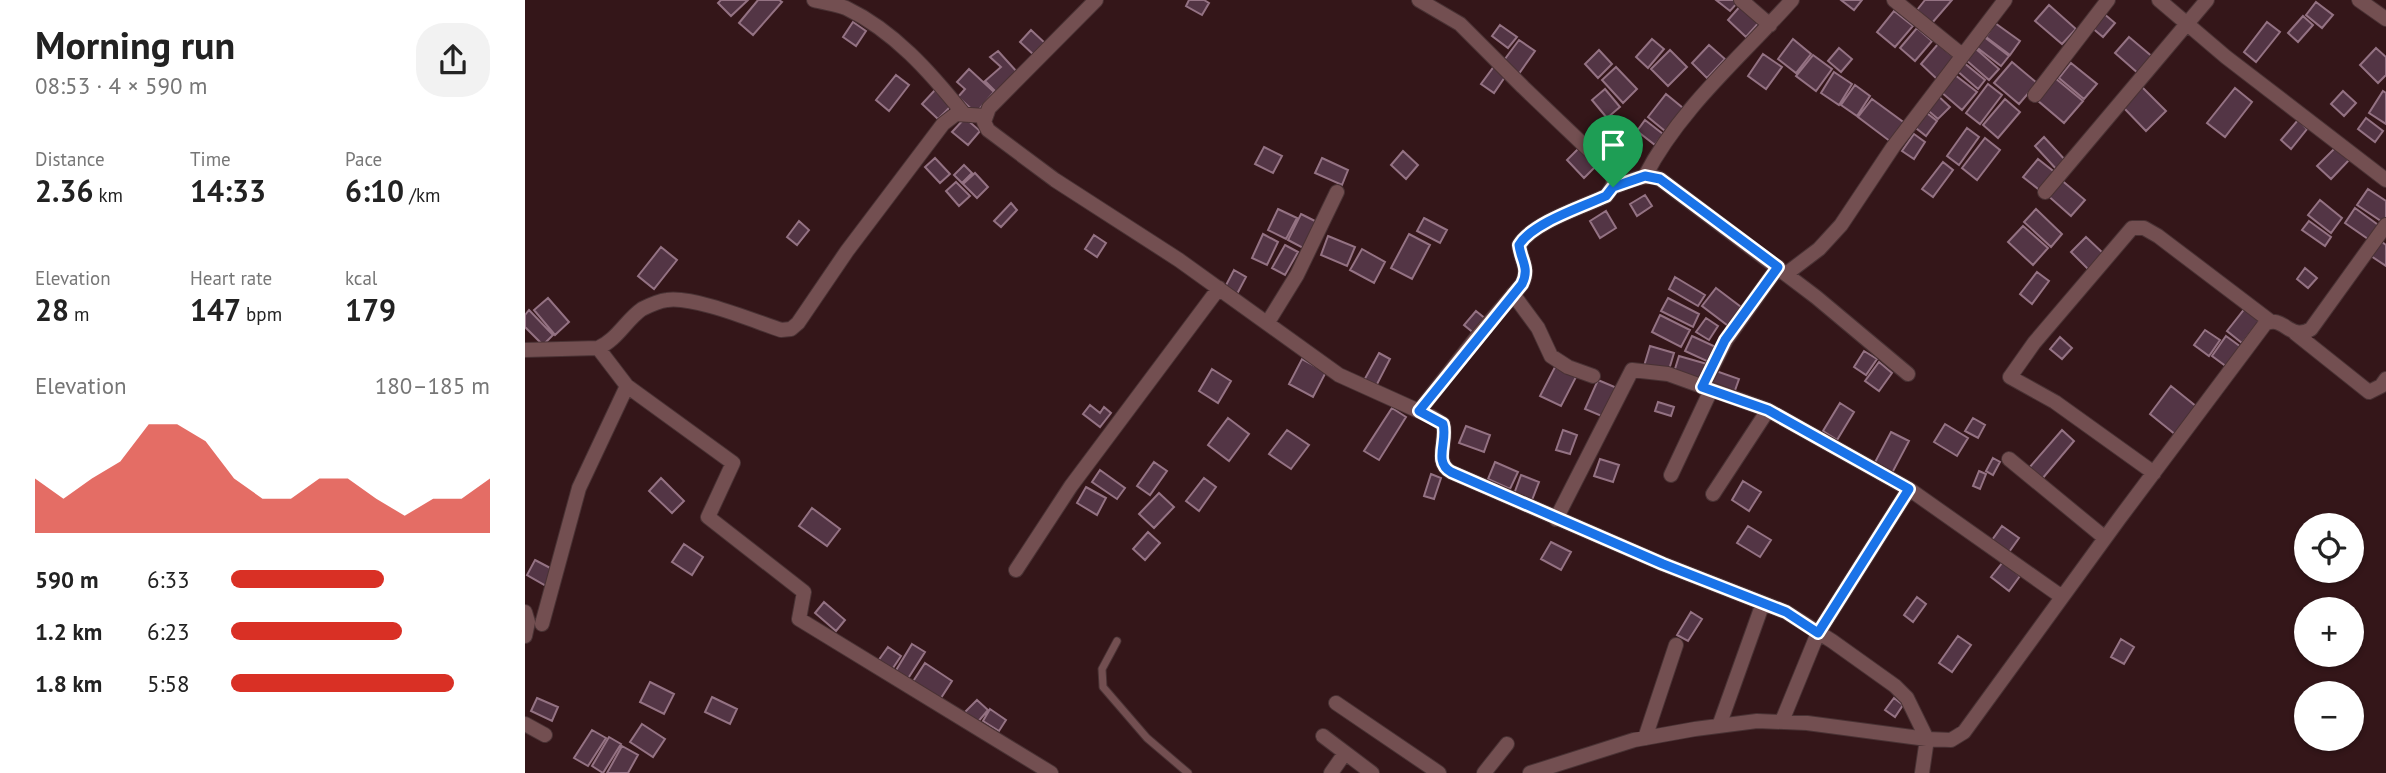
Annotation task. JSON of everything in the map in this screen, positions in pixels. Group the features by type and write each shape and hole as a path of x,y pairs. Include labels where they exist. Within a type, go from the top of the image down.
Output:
{"street":[{"path":"814,0 843,7 869,21 909,52 934,76 963,113"},
{"path":"1096,0 989,108 984,122 988,130 1044,172 1268,322 1339,375 1443,424 1445,432 1441,462 1444,468 1556,519 1786,612 1895,685 1915,711 1926,743 1922,773"},
{"path":"1419,0 1444,12 1460,24 1571,130 1611,171 1614,178 1613,187 1606,196 1523,237 1519,245 1526,275 1513,295 1419,411"},
{"path":"1741,0 1770,24"},
{"path":"1645,176 1669,137 1710,87 1792,0"},
{"path":"1893,0 1962,55"},
{"path":"1671,475 1725,340 1782,271 1819,248 1841,225 1893,147 2005,0"},
{"path":"2035,95 2108,0"},
{"path":"2159,0 2226,57 2386,180"},
{"path":"2045,192 2207,0"},
{"path":"2359,0 2386,19"},
{"path":"525,350 598,348 607,344 639,311 656,302 670,299 683,300 781,330 791,329 943,124 950,117 963,113 985,116"},
{"path":"1613,187 1645,176 1660,179 1782,271 1908,374"},
{"path":"1268,322 1297,275 1337,192"},
{"path":"2295,333 2304,334 2311,329 2386,225"},
{"path":"2154,473 2055,402 2010,377 2034,343 2132,228 2144,228 2158,236 2270,321 2278,322 2295,333 2369,391 2381,386 2386,379"},
{"path":"1016,570 1071,485 1219,288"},
{"path":"1513,295 1538,328 1551,356 1568,367 1593,376"},
{"path":"1530,773 1645,738 1757,721 1853,728 1926,743 1951,740 1964,732 2105,538 2265,324 2270,321"},
{"path":"598,348 627,386 733,463 708,517 804,592 799,619 1051,773"},
{"path":"1556,519 1632,370 1668,374 1768,410 1909,489 2062,597"},
{"path":"542,624 579,488 627,386"},
{"path":"1713,494 1768,410"},
{"path":"2009,459 2105,538"},
{"path":"1782,722 1818,633 1909,489"},
{"path":"1719,726 1763,603"},
{"path":"525,612 528,622 525,636"},
{"path":"1645,738 1676,645"},
{"path":"1336,703 1439,773"},
{"path":"525,724 545,735"},
{"path":"1323,736 1371,773"},
{"path":"1484,773 1507,744"},
{"path":"1331,773 1345,753"}],"lane":[{"path":"1117,641 1102,669 1103,687 1147,738 1188,773"}],"building":[{"path":"721,0 748,0 731,16 718,3"},
{"path":"758,0 782,2 753,35 739,23"},
{"path":"1189,0 1204,0 1209,3 1202,15 1186,6"},
{"path":"1716,0 1736,0 1738,2 1730,11"},
{"path":"1841,0 1862,0 1854,10"},
{"path":"1925,0 1952,0 1932,23 1917,10"},
{"path":"2316,2 2333,15 2322,28 2306,15"},
{"path":"1742,4 1761,20 1746,37 1728,20"},
{"path":"2049,5 2076,29 2062,44 2035,21"},
{"path":"1894,11 1913,26 1895,47 1877,32"},
{"path":"2103,13 2115,23 2103,37 2091,27"},
{"path":"2303,16 2313,25 2298,42 2288,33"},
{"path":"853,22 866,31 856,46 843,37"},
{"path":"2267,22 2280,32 2256,62 2244,52"},
{"path":"1995,23 2020,41 2010,55 1986,37"},
{"path":"1500,25 1517,37 1508,48 1492,36"},
{"path":"1917,28 1932,41 1915,61 1900,48"},
{"path":"1031,30 1046,44 1035,56 1020,42"},
{"path":"1983,36 2009,56 2001,66 1975,46"},
{"path":"2129,37 2154,58 2139,74 2115,53"},
{"path":"1652,39 1664,49 1648,68 1636,57"},
{"path":"1793,39 1811,54 1796,73 1778,59"},
{"path":"1519,40 1535,51 1518,75 1502,63"},
{"path":"1938,44 1956,59 1938,80 1921,64"},
{"path":"1709,45 1725,59 1707,78 1692,63"},
{"path":"1839,48 1852,59 1841,72 1828,61"},
{"path":"2376,48 2386,57 2386,75 2378,83 2360,65"},
{"path":"1976,49 1999,69 1989,80 1966,60"},
{"path":"1599,50 1612,64 1598,78 1585,64"},
{"path":"1670,50 1687,67 1668,86 1651,69"},
{"path":"998,51 1018,73 996,92 985,81 1001,67 990,57"},
{"path":"1763,54 1782,67 1766,89 1748,76"},
{"path":"1813,55 1832,69 1816,91 1796,76"},
{"path":"1963,62 1985,80 1978,89 1956,70"},
{"path":"2012,62 2037,83 2019,104 1994,83"},
{"path":"2071,63 2097,84 2084,99 2059,78"},
{"path":"1495,65 1507,74 1494,93 1481,84"},
{"path":"1616,67 1637,89 1623,103 1602,80"},
{"path":"969,69 994,92 976,113 958,97 965,89 957,82"},
{"path":"1834,72 1852,84 1839,105 1821,93"},
{"path":"896,75 909,85 889,111 876,100"},
{"path":"1955,75 1977,92 1962,110 1941,92"},
{"path":"2055,78 2083,101 2064,123 2037,100"},
{"path":"1988,84 2002,95 1980,124 1966,113"},
{"path":"1855,85 1870,96 1857,116 1841,105"},
{"path":"2142,87 2166,111 2146,131 2122,106"},
{"path":"2235,88 2252,102 2225,137 2207,123"},
{"path":"1605,89 1620,107 1607,118 1592,100"},
{"path":"935,90 951,106 938,119 922,104"},
{"path":"2343,91 2356,103 2344,116 2331,104"},
{"path":"2383,91 2386,93 2386,124 2369,113"},
{"path":"1666,94 1683,108 1665,131 1648,117"},
{"path":"1936,94 1950,107 1938,119 1924,107"},
{"path":"1872,99 1906,124 1891,142 1858,117"},
{"path":"2005,99 2020,112 1998,138 1983,125"},
{"path":"1923,110 1937,121 1926,136 1912,125"},
{"path":"965,118 980,131 968,145 952,132"},
{"path":"2366,118 2383,131 2375,142 2358,129"},
{"path":"1645,120 1663,134 1655,145 1637,131"},
{"path":"2298,120 2307,129 2291,149 2281,140"},
{"path":"1967,128 1979,137 1959,165 1947,156"},
{"path":"1914,134 1925,142 1914,159 1902,151"},
{"path":"2044,137 2067,162 2058,171 2035,146"},
{"path":"1985,138 2000,150 1977,180 1962,168"},
{"path":"1583,144 1600,162 1584,178 1567,160"},
{"path":"1264,147 1282,156 1273,173 1255,164"},
{"path":"2335,148 2349,160 2331,179 2317,166"},
{"path":"1403,151 1418,165 1406,179 1391,165"},
{"path":"935,158 950,174 940,183 925,167"},
{"path":"1322,158 1348,170 1342,185 1315,173"},
{"path":"2038,159 2057,174 2042,192 2023,177"},
{"path":"1943,162 1953,170 1933,197 1922,189"},
{"path":"964,165 972,173 962,183 954,175"},
{"path":"975,173 988,187 977,198 963,184"},
{"path":"2059,178 2085,200 2071,216 2046,194"},
{"path":"956,182 970,196 959,206 946,191"},
{"path":"2368,189 2386,201 2384,223 2357,205"},
{"path":"1645,195 1652,206 1637,216 1630,204"},
{"path":"2320,200 2342,218 2331,233 2308,215"},
{"path":"1011,203 1017,210 1001,227 994,221"},
{"path":"2355,208 2381,227 2371,241 2345,223"},
{"path":"1278,209 1297,218 1286,239 1268,230"},
{"path":"2036,209 2062,234 2051,247 2024,222"},
{"path":"1606,211 1616,228 1600,238 1590,221"},
{"path":"1301,214 1319,223 1305,249 1288,240"},
{"path":"1424,218 1447,230 1440,243 1417,231"},
{"path":"799,221 809,230 797,245 787,237"},
{"path":"2309,221 2331,237 2325,246 2302,230"},
{"path":"2023,226 2048,248 2033,265 2008,242"},
{"path":"1263,234 1278,242 1267,265 1252,258"},
{"path":"1409,234 1430,245 1412,279 1391,268"},
{"path":"1094,235 1106,243 1097,257 1085,249"},
{"path":"1328,236 1355,247 1347,266 1321,255"},
{"path":"2086,237 2104,254 2089,270 2071,252"},
{"path":"2382,242 2386,245 2386,266 2371,256"},
{"path":"1285,245 1298,252 1285,275 1272,268"},
{"path":"661,247 677,260 654,289 638,276"},
{"path":"1362,249 1385,262 1374,283 1350,270"},
{"path":"2305,268 2317,278 2308,288 2297,279"},
{"path":"1234,270 1246,277 1237,294 1225,287"},
{"path":"2037,272 2049,281 2032,304 2020,294"},
{"path":"1675,277 1705,295 1698,306 1669,289"},
{"path":"1716,288 1745,310 1731,328 1702,306"},
{"path":"548,298 569,322 555,335 534,310"},
{"path":"1668,298 1699,314 1693,327 1661,311"},
{"path":"2246,307 2261,319 2242,343 2227,331"},
{"path":"529,310 553,335 543,345 525,327 525,315"},
{"path":"1476,311 1487,320 1475,334 1464,325"},
{"path":"1660,315 1690,330 1681,347 1652,332"},
{"path":"1706,318 1718,326 1709,340 1696,332"},
{"path":"2205,330 2220,340 2209,356 2194,345"},
{"path":"1692,336 1718,348 1711,363 1685,351"},
{"path":"2226,336 2241,347 2227,367 2212,356"},
{"path":"2060,337 2072,348 2062,359 2050,349"},
{"path":"1650,346 1674,353 1668,373 1644,366"},
{"path":"1864,351 1877,359 1866,375 1854,367"},
{"path":"1379,353 1390,359 1374,390 1362,384"},
{"path":"1679,356 1707,364 1703,380 1674,372"},
{"path":"1302,359 1326,372 1313,397 1289,384"},
{"path":"1879,362 1892,373 1879,391 1865,381"},
{"path":"1555,367 1576,377 1561,406 1540,396"},
{"path":"1212,369 1231,381 1218,403 1199,391"},
{"path":"1716,371 1739,379 1733,396 1710,387"},
{"path":"1598,380 1617,388 1604,417 1585,409"},
{"path":"2171,386 2197,407 2176,435 2150,414"},
{"path":"1658,402 1674,407 1671,416 1655,411"},
{"path":"1840,403 1854,412 1837,440 1823,431"},
{"path":"1090,405 1100,413 1104,407 1111,413 1100,427 1083,414"},
{"path":"1392,408 1406,417 1379,460 1364,451"},
{"path":"1228,418 1249,434 1229,461 1208,445"},
{"path":"1973,418 1985,425 1978,438 1965,431"},
{"path":"1945,424 1968,438 1957,456 1934,442"},
{"path":"1466,426 1490,435 1484,452 1459,443"},
{"path":"1287,430 1309,445 1291,469 1269,454"},
{"path":"1563,430 1577,435 1570,454 1556,450"},
{"path":"2062,430 2074,441 2042,479 2029,468"},
{"path":"1891,432 1909,441 1891,475 1873,466"},
{"path":"1993,458 2000,462 1993,475 1986,471"},
{"path":"1600,459 1619,465 1613,482 1594,476"},
{"path":"1154,462 1167,471 1150,495 1137,486"},
{"path":"1495,462 1518,472 1510,489 1488,479"},
{"path":"1100,470 1125,488 1117,499 1092,482"},
{"path":"1979,471 1986,474 1980,489 1973,486"},
{"path":"1431,474 1441,478 1434,499 1424,496"},
{"path":"1521,475 1539,482 1532,500 1514,494"},
{"path":"661,478 684,501 672,513 649,491"},
{"path":"1204,478 1216,487 1199,511 1186,501"},
{"path":"1743,481 1761,492 1749,511 1732,500"},
{"path":"1086,487 1106,498 1097,515 1077,503"},
{"path":"1159,493 1174,507 1154,528 1139,514"},
{"path":"812,508 840,529 827,546 799,526"},
{"path":"1748,526 1771,540 1760,557 1737,543"},
{"path":"2002,526 2019,538 2009,552 1992,540"},
{"path":"1148,532 1160,543 1145,560 1133,549"},
{"path":"1551,542 1571,552 1561,570 1541,559"},
{"path":"684,544 703,557 692,575 672,562"},
{"path":"535,560 556,571 548,587 527,575"},
{"path":"2003,562 2020,576 2009,591 1991,577"},
{"path":"1917,597 1926,604 1913,622 1904,615"},
{"path":"824,602 845,620 836,631 815,613"},
{"path":"1691,612 1702,619 1688,641 1677,635"},
{"path":"1958,636 1971,645 1952,672 1939,663"},
{"path":"2121,639 2134,647 2124,664 2111,657"},
{"path":"912,644 925,652 907,680 895,672"},
{"path":"888,647 901,656 891,671 878,661"},
{"path":"925,663 952,681 939,701 912,683"},
{"path":"650,682 674,694 664,714 640,702"},
{"path":"712,697 737,709 730,724 705,712"},
{"path":"537,698 558,707 552,721 531,711"},
{"path":"1894,698 1903,705 1895,717 1885,710"},
{"path":"977,700 988,710 977,723 965,712"},
{"path":"990,709 1006,720 999,731 983,721"},
{"path":"642,724 665,739 653,757 630,742"},
{"path":"592,730 606,738 588,766 574,758"},
{"path":"609,737 621,744 603,773 592,766"},
{"path":"622,746 638,755 628,773 607,773"}],"route":[{"path":"1645,176 1660,179 1778,267 1725,340 1702,387 1768,410 1909,489 1818,633 1786,612 1556,519 1451,472 1444,468 1441,462 1445,432 1443,424 1419,411 1522,284 1526,266 1519,245 1523,237 1606,196 1613,187 1645,176"}]}
